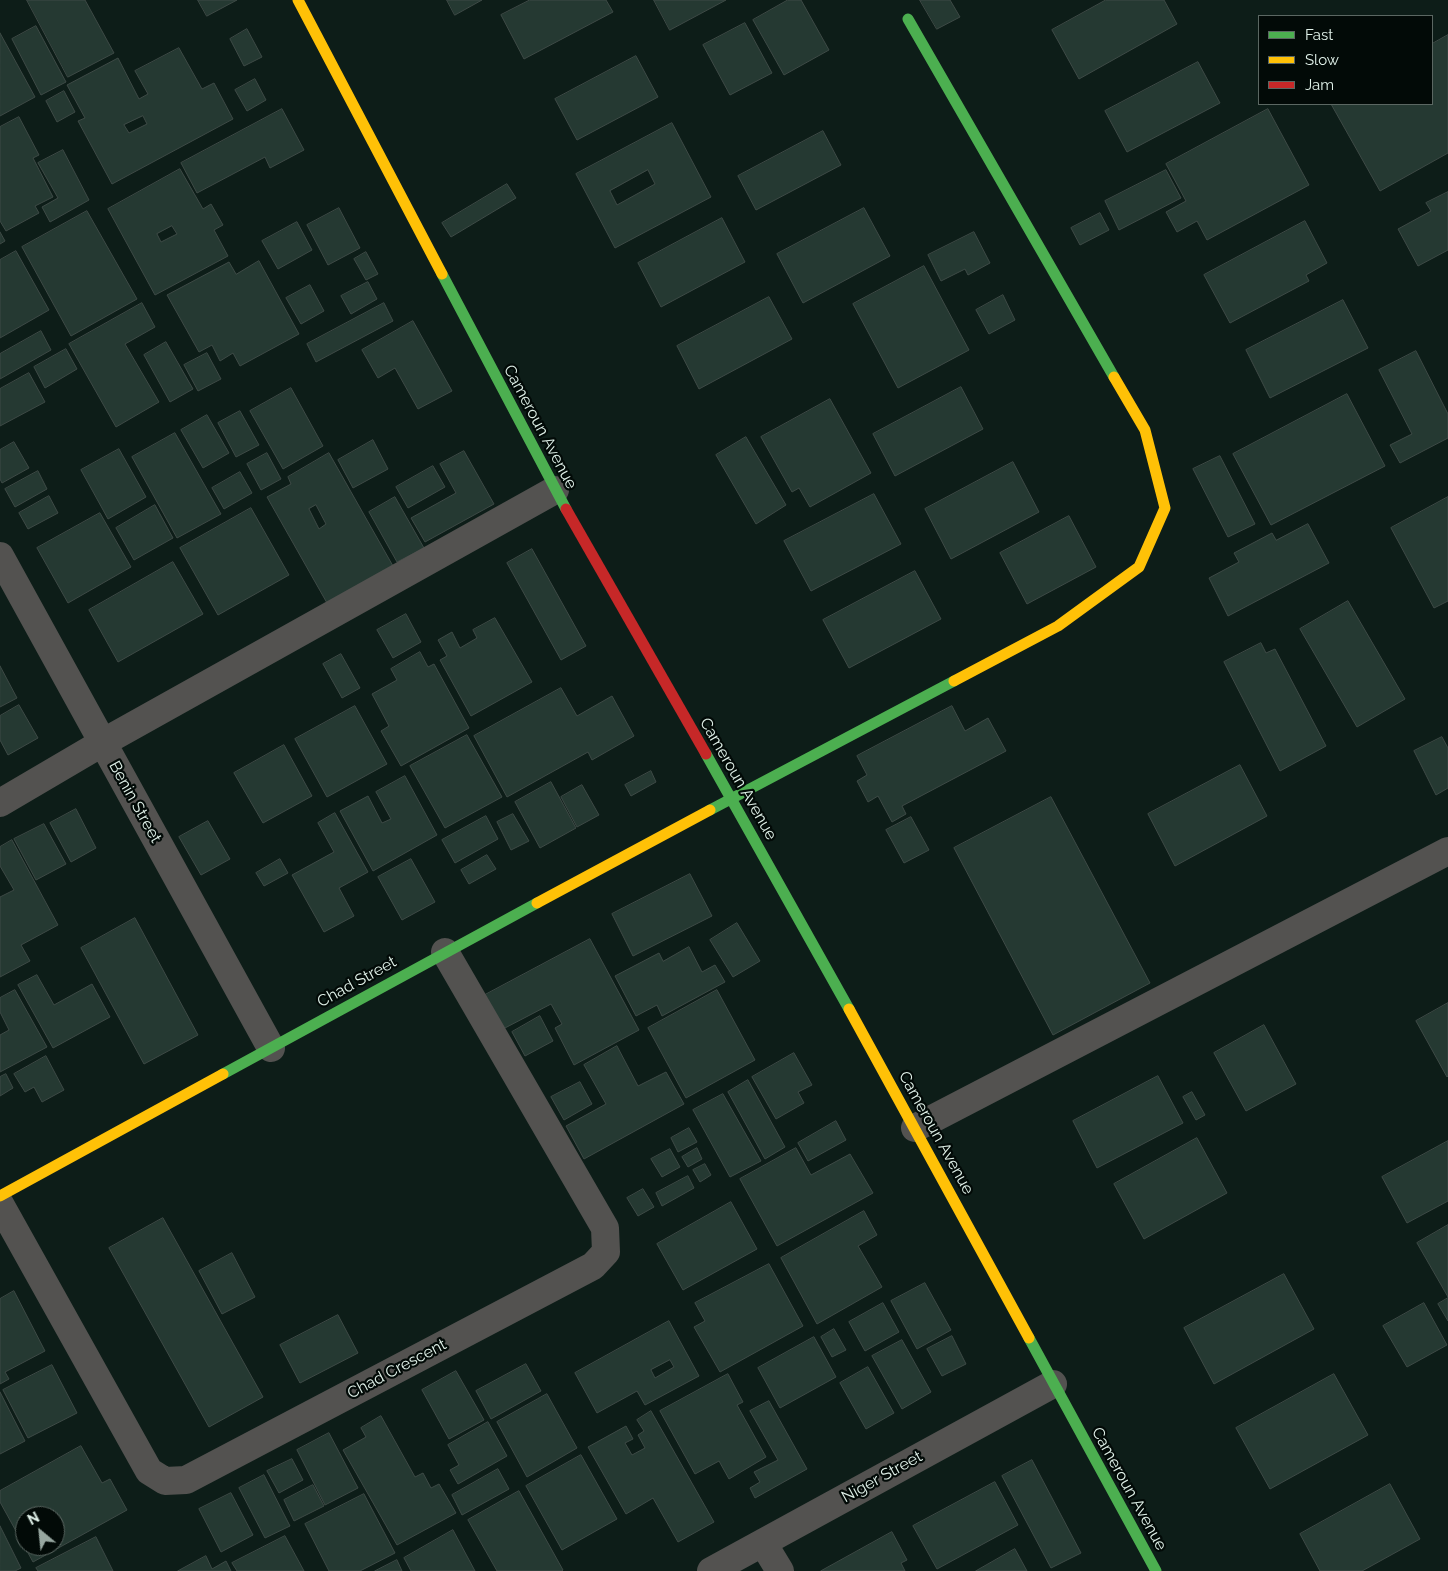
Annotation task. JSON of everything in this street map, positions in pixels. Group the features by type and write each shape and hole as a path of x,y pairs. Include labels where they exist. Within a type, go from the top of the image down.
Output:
{"street":[{"name":"Cameroun Avenue","path":"298,0 555,490 731,798 915,1128 1156,1571"},
{"name":"Chad Street","path":"0,1196 445,952 731,798 1058,626 1139,568 1165,508 1144,430 908,19"},
{"path":"0,803 102,743 555,490"},
{"name":"Benin Street","path":"0,556 271,1048"},
{"path":"915,1128 1448,851"},
{"name":"Chad Crescent","path":"0,1204 149,1471 165,1481 186,1480 593,1266 606,1252 605,1228 445,952"},
{"name":"Niger Street","path":"711,1571 1053,1384"},
{"path":"763,1543 780,1571"}],"building":[{"path":"27,0 85,0 114,53 68,77"},
{"path":"198,0 237,0 207,16"},
{"path":"447,0 482,0 455,15"},
{"path":"530,0 606,0 613,12 524,59 501,15"},
{"path":"654,0 726,0 670,30"},
{"path":"788,0 801,0 829,50 784,75 753,20"},
{"path":"920,0 950,0 960,17 937,29"},
{"path":"1106,0 1164,0 1177,24 1079,79 1052,30"},
{"path":"745,23 772,73 730,95 703,45"},
{"path":"36,26 66,82 41,95 12,39"},
{"path":"247,29 262,57 244,66 230,39"},
{"path":"0,33 35,97 0,116"},
{"path":"1448,35 1448,153 1380,191 1332,105 1433,105 1433,43"},
{"path":"179,48 202,89 214,83 233,119 112,184 78,121 85,118 67,85 118,58 139,99 148,94 135,71","holes":["143,116 147,124 129,133 124,125"]},
{"path":"636,56 658,97 577,140 555,99"},
{"path":"1198,62 1220,103 1127,152 1105,111"},
{"path":"255,79 266,100 247,111 235,90"},
{"path":"64,91 75,112 57,122 46,101"},
{"path":"282,109 304,150 270,168 265,157 197,193 181,163"},
{"path":"1268,109 1309,185 1207,240 1197,221 1177,232 1166,212 1186,201 1166,164"},
{"path":"19,117 39,155 33,158 53,197 35,206 39,213 6,231 0,221 0,127"},
{"path":"672,123 711,197 615,248 576,174","holes":["648,170 655,184 617,205 610,191"]},
{"path":"823,131 841,165 756,210 738,176"},
{"path":"63,150 89,200 50,222 42,207 58,198 38,163"},
{"path":"180,169 203,209 211,204 223,225 214,230 228,256 155,295 108,209","holes":["172,226 177,234 161,242 157,234"]},
{"path":"1166,170 1181,198 1119,230 1105,201"},
{"path":"507,184 516,198 451,237 442,223"},
{"path":"1448,192 1448,250 1418,266 1398,229 1431,211 1426,203"},
{"path":"339,208 360,248 328,265 307,225"},
{"path":"864,208 890,256 803,303 777,254"},
{"path":"87,211 137,299 71,336 22,247"},
{"path":"1100,213 1109,230 1080,245 1071,228"},
{"path":"722,218 745,262 661,307 638,263"},
{"path":"1305,221 1327,263 1306,275 1309,281 1230,323 1204,275"},
{"path":"297,222 312,250 278,269 262,241"},
{"path":"0,232 5,241 0,244"},
{"path":"974,232 990,263 968,275 965,269 941,281 928,255"},
{"path":"16,251 49,310 0,338 0,260"},
{"path":"366,252 378,274 366,280 354,259"},
{"path":"259,261 299,334 240,366 233,353 220,361 212,345 199,352 167,295 229,262 236,274"},
{"path":"924,266 969,350 898,388 853,304"},
{"path":"368,282 377,299 351,314 341,296"},
{"path":"310,285 324,311 301,324 286,298"},
{"path":"1003,295 1015,320 989,334 976,310"},
{"path":"769,297 792,339 699,389 677,346"},
{"path":"1343,300 1368,348 1270,398 1246,350"},
{"path":"142,303 155,327 125,344 159,402 116,427 69,344"},
{"path":"384,303 393,321 316,362 307,344"},
{"path":"413,321 452,391 418,409 395,368 378,378 362,350"},
{"path":"41,331 51,350 0,379 0,354"},
{"path":"166,342 193,389 170,402 144,355"},
{"path":"66,349 77,369 45,388 34,367"},
{"path":"1416,351 1448,414 1448,438 1400,463 1390,445 1412,434 1379,370"},
{"path":"207,353 221,379 198,391 184,365"},
{"path":"29,373 45,402 0,426 0,389"},
{"path":"961,387 983,429 895,476 873,434"},
{"path":"291,388 323,446 283,469 250,411"},
{"path":"1347,394 1385,466 1271,525 1233,454"},
{"path":"830,399 871,473 810,507 799,488 792,492 761,437"},
{"path":"240,411 259,445 236,457 218,423"},
{"path":"207,415 229,453 203,468 181,430"},
{"path":"175,433 221,514 177,538 132,457"},
{"path":"746,437 786,505 756,524 716,455"},
{"path":"373,440 388,469 353,488 338,460"},
{"path":"14,442 29,468 2,483 0,479 0,450"},
{"path":"119,449 146,497 108,519 81,470"},
{"path":"464,451 494,504 425,542 411,518 456,493 440,464"},
{"path":"267,453 281,479 261,490 247,464"},
{"path":"329,453 393,566 327,603 267,497 291,484 288,477","holes":["316,505 326,524 319,529 309,509"]},
{"path":"1220,456 1255,524 1228,537 1193,469"},
{"path":"1013,462 1039,512 951,559 925,509"},
{"path":"433,466 445,487 408,508 396,487"},
{"path":"38,471 47,489 15,507 5,489"},
{"path":"240,472 252,493 224,509 212,488"},
{"path":"874,494 901,544 811,591 784,541"},
{"path":"49,496 58,513 28,529 19,513"},
{"path":"395,497 424,548 397,562 369,512"},
{"path":"1448,497 1448,601 1434,608 1391,528"},
{"path":"155,505 173,538 134,560 116,528"},
{"path":"251,508 289,575 218,615 180,548"},
{"path":"100,513 131,567 68,603 37,548"},
{"path":"1069,516 1096,567 1027,604 1000,553"},
{"path":"1308,524 1329,563 1228,616 1209,578 1239,562 1234,553 1272,533 1276,540"},
{"path":"532,549 586,646 561,660 507,563"},
{"path":"173,562 203,614 118,662 89,610"},
{"path":"915,571 941,619 849,668 823,620"},
{"path":"1348,601 1405,699 1357,727 1300,629"},
{"path":"406,614 421,642 393,658 377,630"},
{"path":"495,618 532,682 471,716 440,660 447,656 438,640 452,632 460,648 477,638 473,630"},
{"path":"1261,643 1266,653 1275,649 1326,746 1280,771 1224,662"},
{"path":"420,652 428,667 434,664 469,728 401,766 381,731 389,726 372,694 397,680 391,669"},
{"path":"341,654 360,688 342,698 323,664"},
{"path":"0,666 17,698 0,707"},
{"path":"561,688 577,716 612,696 634,736 592,760 588,752 507,797 474,736"},
{"path":"19,705 38,738 8,755 0,740 0,716"},
{"path":"355,706 387,764 327,797 295,739"},
{"path":"952,706 965,731 988,718 1006,751 902,806 906,814 892,822 878,796 868,802 857,781 867,775 857,756"},
{"path":"467,735 502,797 445,828 410,766"},
{"path":"1442,737 1448,748 1448,788 1436,795 1414,751"},
{"path":"284,745 312,796 263,823 234,773"},
{"path":"1240,765 1267,816 1175,866 1148,814"},
{"path":"651,771 656,782 631,796 625,785"},
{"path":"405,776 437,835 373,871 340,811 368,796 382,823 391,819 376,792"},
{"path":"551,782 576,828 540,848 515,802"},
{"path":"582,785 599,815 577,827 561,797"},
{"path":"1051,797 1150,983 1053,1035 954,848"},
{"path":"76,809 96,848 71,862 50,823"},
{"path":"335,813 368,872 339,888 354,916 324,932 292,875 334,852 318,823"},
{"path":"513,814 529,841 511,850 497,822"},
{"path":"486,816 498,839 455,863 442,840"},
{"path":"911,817 929,850 904,863 886,830"},
{"path":"208,821 230,859 201,875 179,837"},
{"path":"44,824 66,864 36,880 14,839"},
{"path":"12,840 58,925 21,945 30,961 0,977 0,897 14,890 0,866 0,847"},
{"path":"487,855 496,869 469,884 461,870"},
{"path":"280,859 288,873 264,886 256,873"},
{"path":"411,859 435,902 402,920 378,877"},
{"path":"690,874 712,916 633,956 612,914"},
{"path":"135,918 198,1035 144,1064 81,948"},
{"path":"737,923 760,961 733,977 710,940"},
{"path":"590,939 639,1030 574,1065 555,1028 562,1024 551,1004 503,1029 485,995"},
{"path":"689,947 702,972 715,965 725,982 662,1016 657,1005 636,1016 615,976 659,953 663,961"},
{"path":"37,975 54,1005 92,984 110,1017 53,1048 18,985"},
{"path":"15,990 47,1047 0,1072 0,1035 9,1030 0,1012 0,998"},
{"path":"717,990 755,1060 686,1098 648,1028"},
{"path":"1448,1003 1448,1076 1447,1077 1416,1021"},
{"path":"540,1016 553,1041 525,1056 512,1032"},
{"path":"1264,1025 1296,1084 1246,1111 1214,1053"},
{"path":"617,1046 638,1086 666,1072 684,1104 584,1159 566,1126 606,1104 584,1065"},
{"path":"794,1053 812,1085 798,1092 804,1103 776,1119 752,1077"},
{"path":"46,1056 64,1090 42,1102 34,1087 25,1092 14,1074"},
{"path":"6,1074 13,1088 0,1096 0,1077"},
{"path":"1158,1076 1183,1123 1097,1168 1073,1121"},
{"path":"748,1080 785,1147 765,1159 728,1092"},
{"path":"580,1082 592,1104 564,1120 551,1097"},
{"path":"1192,1092 1205,1115 1196,1120 1183,1097"},
{"path":"723,1094 761,1161 730,1177 693,1110"},
{"path":"836,1121 846,1140 808,1161 798,1143"},
{"path":"689,1128 697,1142 678,1152 671,1138"},
{"path":"1197,1138 1227,1193 1144,1239 1114,1184"},
{"path":"1448,1141 1448,1201 1407,1223 1382,1177"},
{"path":"697,1148 702,1159 688,1167 682,1157"},
{"path":"796,1148 811,1175 850,1154 873,1193 777,1246 740,1179"},
{"path":"670,1149 680,1167 662,1177 651,1159"},
{"path":"705,1164 711,1175 700,1182 693,1170"},
{"path":"688,1176 694,1188 662,1206 656,1193"},
{"path":"643,1189 654,1207 638,1216 627,1198"},
{"path":"731,1202 757,1249 683,1290 657,1244"},
{"path":"864,1211 877,1235 858,1246 882,1287 817,1324 781,1258"},
{"path":"163,1218 263,1397 209,1427 109,1248"},
{"path":"1448,1225 1448,1297 1417,1243"},
{"path":"232,1253 255,1297 222,1314 199,1271"},
{"path":"769,1264 803,1326 720,1372 694,1327 705,1321 695,1303"},
{"path":"1284,1274 1314,1329 1214,1384 1184,1328"},
{"path":"925,1283 951,1330 917,1349 891,1301"},
{"path":"14,1291 45,1351 5,1372 9,1379 0,1384 0,1299"},
{"path":"1448,1298 1448,1321 1438,1304"},
{"path":"883,1303 899,1332 865,1351 849,1322"},
{"path":"1424,1303 1447,1345 1407,1367 1383,1326"},
{"path":"338,1315 358,1353 300,1383 280,1345"},
{"path":"669,1321 699,1376 645,1405 637,1391 597,1413 575,1373","holes":["670,1360 674,1367 655,1378 651,1370"]},
{"path":"834,1329 846,1350 832,1357 821,1337"},
{"path":"952,1336 966,1364 942,1376 927,1349"},
{"path":"814,1337 836,1377 780,1408 758,1368"},
{"path":"902,1340 931,1392 902,1409 872,1356"},
{"path":"526,1364 541,1391 491,1419 476,1391"},
{"path":"52,1365 77,1413 28,1438 3,1390"},
{"path":"868,1367 894,1413 866,1429 840,1383"},
{"path":"456,1371 484,1420 449,1439 422,1390"},
{"path":"728,1374 743,1402 737,1405 766,1457 729,1479 719,1461 695,1474 660,1411"},
{"path":"1334,1374 1368,1435 1270,1489 1236,1428"},
{"path":"0,1392 25,1441 0,1454"},
{"path":"547,1394 577,1448 527,1477 497,1422"},
{"path":"769,1401 807,1469 755,1498 750,1488 760,1482 754,1472 778,1460 750,1411"},
{"path":"651,1411 714,1522 678,1542 653,1498 626,1514 588,1447 626,1426 633,1439 625,1443 632,1455 645,1448 638,1435 644,1431 637,1420"},
{"path":"381,1416 415,1477 423,1473 431,1488 439,1484 456,1513 397,1545 343,1450 366,1437 361,1428"},
{"path":"488,1422 507,1456 458,1484 450,1470 459,1465 448,1445"},
{"path":"329,1433 358,1488 325,1505 297,1450"},
{"path":"81,1446 102,1483 110,1479 127,1510 65,1544 65,1506 15,1506 15,1529 0,1502 0,1491"},
{"path":"581,1455 617,1519 562,1550 526,1486"},
{"path":"292,1459 303,1480 279,1493 267,1471"},
{"path":"1032,1460 1081,1553 1051,1568 1002,1476"},
{"path":"498,1469 509,1489 462,1515 452,1495"},
{"path":"264,1475 290,1526 265,1538 239,1488"},
{"path":"995,1482 1018,1525 937,1569 913,1526"},
{"path":"1390,1484 1420,1539 1362,1571 1320,1571 1300,1534"},
{"path":"313,1485 324,1506 294,1521 284,1500"},
{"path":"519,1491 562,1571 497,1571 468,1520"},
{"path":"231,1493 253,1535 221,1552 199,1509"},
{"path":"364,1494 395,1553 360,1571 329,1571 305,1524"},
{"path":"0,1526 21,1568 15,1571 0,1571"},
{"path":"453,1530 475,1571 411,1571 404,1558"},
{"path":"892,1532 907,1560 901,1563 905,1571 821,1571"},
{"path":"285,1536 304,1571 237,1571 232,1563"},
{"path":"96,1537 113,1571 38,1571 36,1568 59,1556 65,1556 65,1553"},
{"path":"1015,1549 1027,1571 976,1571"},
{"path":"30,1556 44,1556 33,1562"},
{"path":"206,1556 212,1569 226,1561 231,1571 178,1571"},
{"path":"397,1560 402,1571 375,1571"}],"traffic: fast":[{"path":"908,19 1114,377"},
{"path":"442,274 566,509"},
{"path":"710,810 954,681"},
{"path":"706,754 849,1009"},
{"path":"223,1074 537,903"},
{"path":"1029,1338 1156,1571"}],"traffic: slow":[{"path":"298,0 442,274"},
{"path":"954,681 1058,626 1139,567 1165,508 1145,430 1114,377"},
{"path":"537,903 710,810"},
{"path":"849,1009 1029,1338"},
{"path":"0,1196 223,1074"}],"traffic: jam":[{"path":"566,509 706,754"}]}
